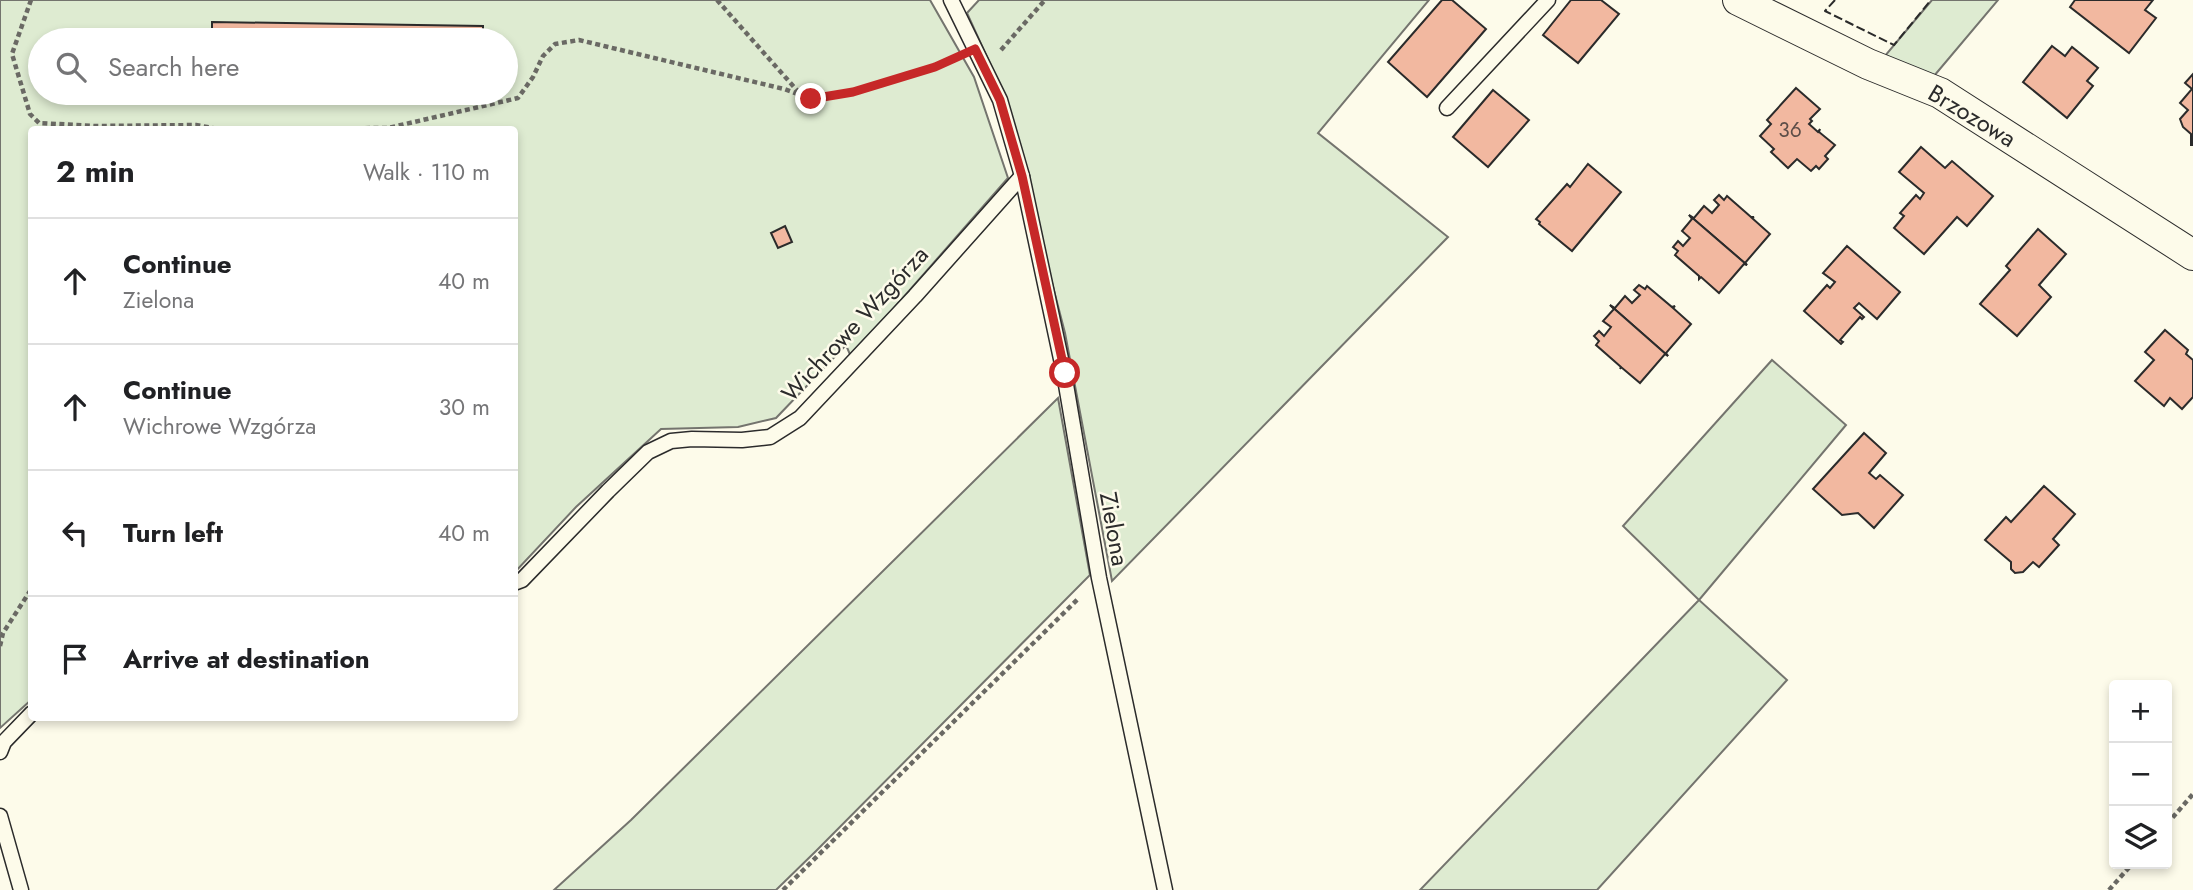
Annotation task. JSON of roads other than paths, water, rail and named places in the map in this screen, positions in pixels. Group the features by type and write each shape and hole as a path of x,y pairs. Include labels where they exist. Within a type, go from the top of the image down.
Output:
{"street":[{"name":"Brzozowa","path":"1738,0 1868,64 1940,93 2193,255"}],"lane":[{"path":"951,0 1000,100 1022,176"},
{"path":"1447,108 1548,0"},
{"name":"Zielona","path":"1022,176 1065,373 1099,578 1165,890"},
{"name":"Wichrowe Wzgórza","path":"518,582 649,452 671,440 742,440 770,437 800,418 915,296 1022,176"},
{"path":"0,752 4,742 28,717"},
{"path":"0,816 21,890"}]}
